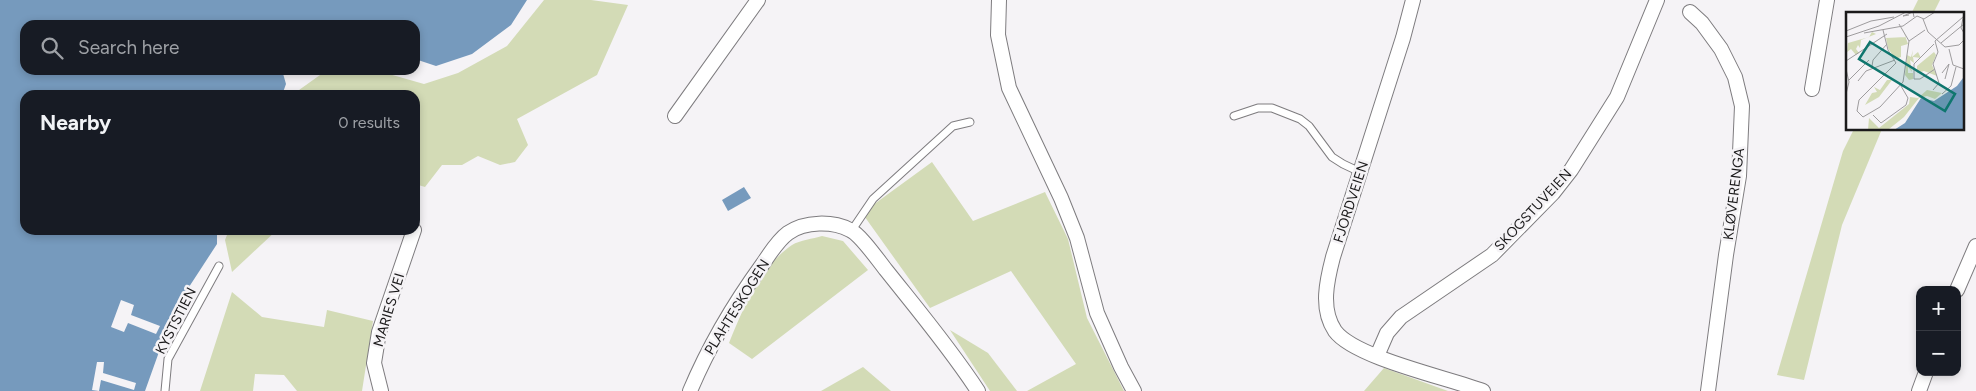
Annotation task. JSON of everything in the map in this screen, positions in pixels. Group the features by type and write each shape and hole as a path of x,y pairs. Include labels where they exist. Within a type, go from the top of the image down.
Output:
{"street":[{"path":"675,116 758,0"},
{"path":"999,0 998,36 1009,88 1061,198 1076,238 1097,313 1120,367 1134,391"},
{"name":"FJORDVEIEN","path":"1413,0 1403,38 1327,282 1326,309 1335,330 1353,346 1377,356 1483,391"},
{"name":"SKOGSTUVEIEN","path":"1377,356 1387,333 1401,317 1492,255 1553,193 1571,170 1617,97 1657,0"},
{"path":"1812,90 1827,0"},
{"name":"KLØVERENGA","path":"1690,12 1702,23 1721,49 1736,77 1742,106 1739,176 1726,255 1708,391"},
{"name":"PLAHTESKOGEN","path":"690,391 720,328 747,286 775,247 788,233 808,224 833,225 852,230"},
{"path":"852,230 869,248 930,325 978,391"},
{"name":"MARIES VEI","path":"381,391 374,363 379,332 412,235"},
{"path":"1959,286 1976,246"},
{"path":"1919,391 1925,376"}],"lane":[{"path":"1234,116 1258,108 1272,108 1300,119 1309,126 1332,156 1360,172"},
{"path":"852,230 862,212 879,193 953,126 970,122"},
{"name":"KYSTSTIEN","path":"165,391 168,359 219,266"}],"green space":[{"path":"544,0 591,0 628,5 597,75 517,119 528,145 515,162 500,165 478,156 462,165 442,165 425,187 420,186 420,90 299,90 320,75 392,75 424,84 458,73 507,46"},
{"path":"1918,0 1940,0 1934,12 1912,12"},
{"path":"1854,130 1882,130 1842,225 1804,380 1777,375 1843,151"},
{"path":"932,162 973,221 1045,192 1068,239 1087,318 1124,391 1027,391 1076,364 1011,271 930,308 862,213"},
{"path":"227,235 272,235 232,272 225,240"},
{"path":"822,236 843,241 868,270 752,359 729,343 754,289 771,265 795,243"},
{"path":"232,292 262,317 324,327 327,310 373,321 362,391 297,391 284,375 255,374 253,391 200,391"},
{"path":"950,330 988,353 1017,391 990,391"},
{"path":"863,367 891,391 821,391"},
{"path":"1384,368 1448,391 1364,391"}],"water":[{"path":"0,0 527,0 511,25 472,54 436,66 420,61 420,20 20,20 20,75 283,75 286,84 284,90 20,90 20,235 217,235 217,244 174,310 145,391 0,391"},
{"path":"744,187 751,198 728,211 722,200"}],"pier":[{"path":"121,300 134,305 131,315 160,326 156,334 128,323 124,332 111,327"},
{"path":"97,362 104,362 103,373 136,383 134,390 101,380 99,391 92,390"}]}
